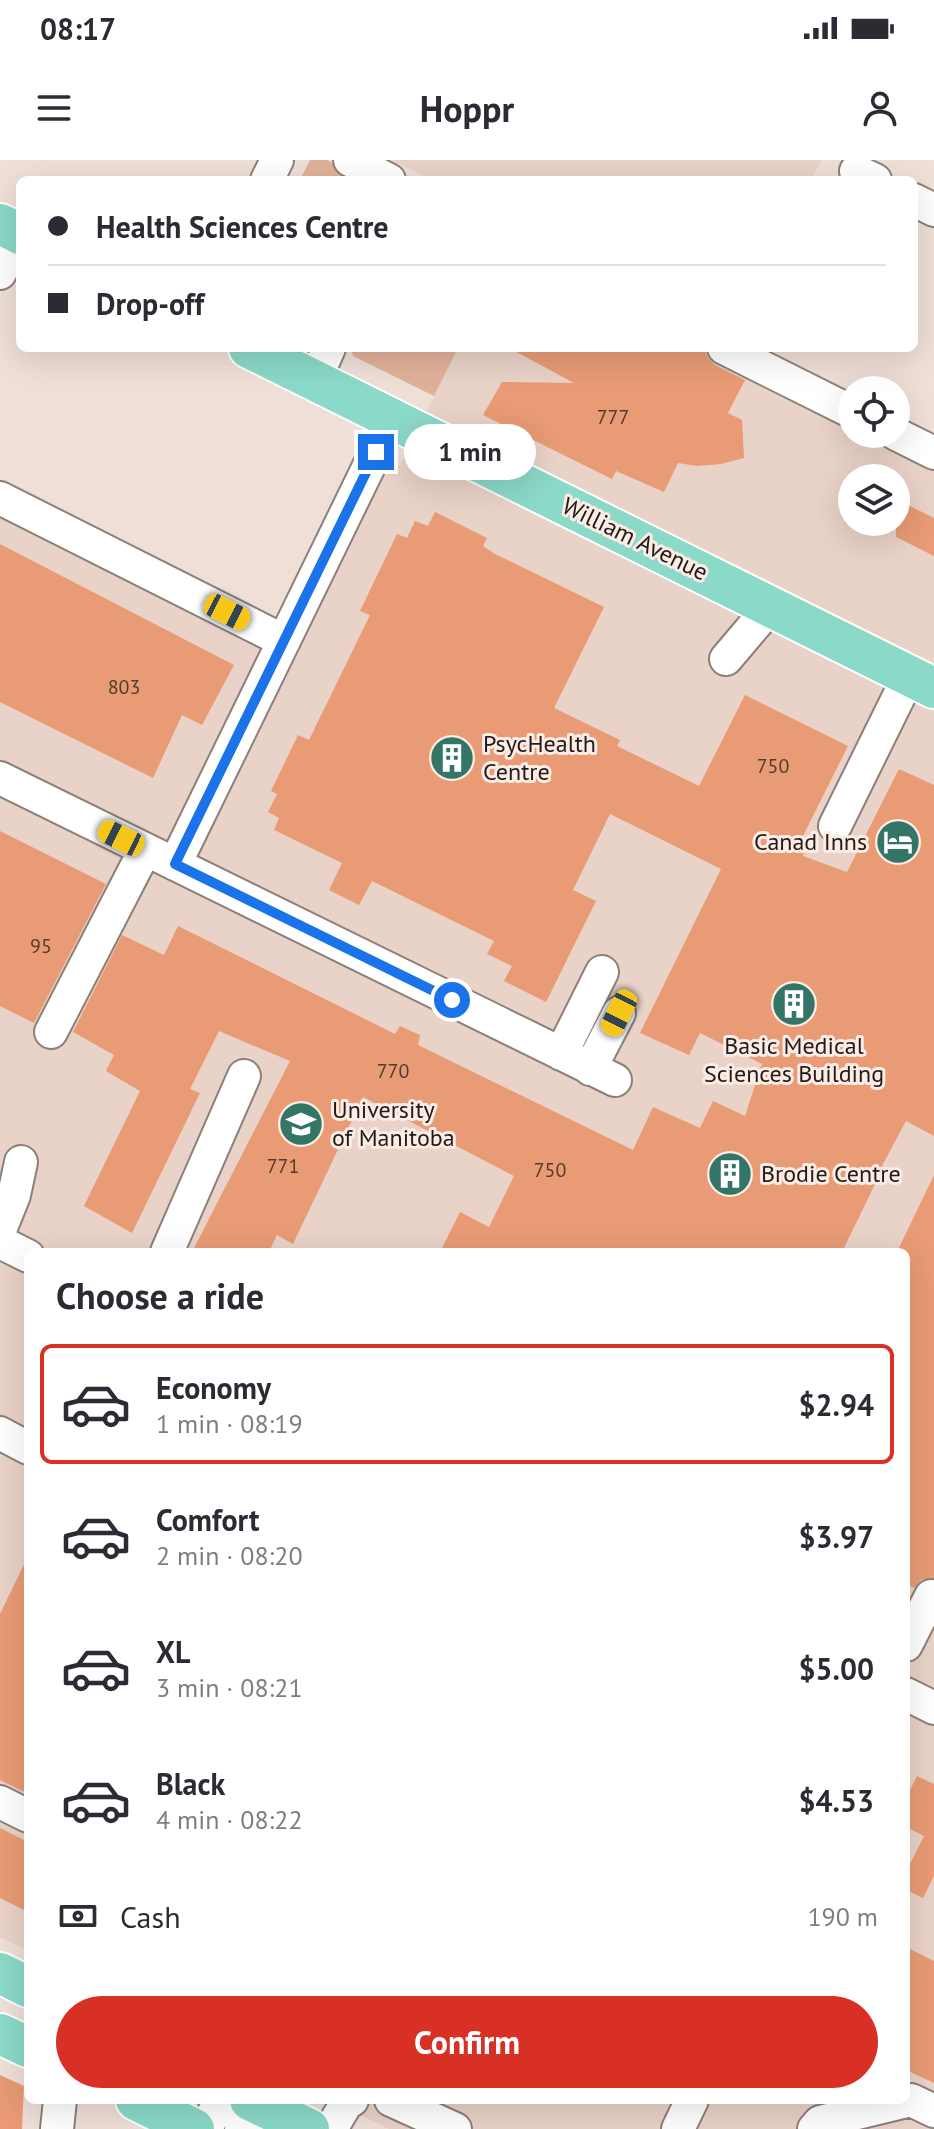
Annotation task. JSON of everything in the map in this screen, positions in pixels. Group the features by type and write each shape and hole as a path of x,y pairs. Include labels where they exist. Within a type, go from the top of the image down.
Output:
{"main road":[{"name":"William Avenue","path":"267,352 322,364 392,419 770,607 913,682"},
{"path":"0,1973 24,1985"},
{"path":"0,2034 24,2045"},
{"path":"144,2104 194,2129"},
{"path":"244,2106 309,2129"}],"street":[{"path":"350,160 381,176"},
{"path":"0,273 16,242"},
{"path":"732,352 838,405"},
{"path":"175,864 392,419"},
{"path":"910,441 934,453"},
{"path":"0,498 284,641"},
{"path":"726,659 770,607"},
{"path":"835,826 913,682"},
{"path":"0,778 602,1074 619,1013"},
{"path":"51,1032 145,850"},
{"path":"561,1054 602,972"},
{"path":"169,1248 244,1076"},
{"path":"0,1230 14,1195 21,1162"},
{"path":"0,1242 24,1254"},
{"path":"0,1433 24,1446"},
{"path":"910,1637 931,1596"},
{"path":"910,1696 934,1708"},
{"path":"0,1802 24,1814"},
{"path":"910,2100 934,2111"},
{"path":"57,2129 60,2104"},
{"path":"331,2129 346,2104"},
{"path":"400,2104 455,2129"},
{"path":"678,2129 690,2104"},
{"path":"814,2129 820,2122 894,2104"},
{"path":"206,2129 244,2106"}],"shaded area":[{"path":"310,160 327,160 359,176 302,176"},
{"path":"391,160 822,160 813,176 424,176"},
{"path":"352,352 456,352 434,396 353,356"},
{"path":"456,352 714,352 838,412 838,448 910,446 934,458 934,2129 389,2129 338,2104 910,2104 910,1248 24,1248 24,1949 0,1937 0,498 284,647 377,455 400,465"}],"building":[{"path":"516,352 706,352 715,365 745,380 728,413 742,420 744,458 697,466 678,463 664,492 616,471 612,479 483,415 502,382 574,383"},
{"path":"910,506 934,518 934,556 896,537 910,536"},
{"path":"435,512 487,538 483,546 495,554 604,607 554,708 620,740 617,746 699,786 745,695 848,746 802,838 808,842 803,856 847,872 899,769 934,785 934,1136 906,1121 844,1248 442,1248 460,1212 489,1227 514,1176 363,1097 293,1244 277,1235 271,1248 194,1248 290,1061 219,1031 190,1089 200,1093 132,1233 84,1206 140,1091 106,1071 114,1055 73,1032 122,935 164,955 178,926 395,1034 400,1026 420,1035 418,1045 633,1150 653,1107 700,1128 713,1101 745,1116 762,1064 700,1033 689,1055 640,1033 721,869 610,814 573,890 596,901 546,1002 504,981 512,966 487,954 494,941 372,881 359,905 329,890 342,863 274,830 279,818 268,812 277,794 271,791 298,735 309,740 370,615 360,611 397,534 407,538 415,521 428,526"},
{"path":"0,544 234,665 202,725 182,715 153,778 0,702"},
{"path":"0,831 106,884 34,1023 0,1006"},
{"path":"934,1175 934,1578 921,1580 914,1588 910,1586 910,1248 899,1248"},
{"path":"24,1564 24,1792 0,1780 0,1614"},
{"path":"917,1776 934,1784 934,1876 923,1898 910,1892 910,1864 924,1836 910,1829 910,1790"},
{"path":"0,1828 24,1840 24,1910 0,1898"},
{"path":"910,1949 934,1961 934,2083 910,2072"},
{"path":"0,2075 24,2086 22,2129 0,2129"}],"place":[{"name":"PsycHealth Centre","path":"452,758"},
{"name":"Canad Inns","path":"898,842"},
{"name":"Basic Medical Sciences Building","path":"794,1004"},
{"name":"University of Manitoba","path":"301,1124"},
{"name":"Brodie Centre","path":"730,1174"}],"route":[{"path":"376,452 175,864 452,1000"}]}
